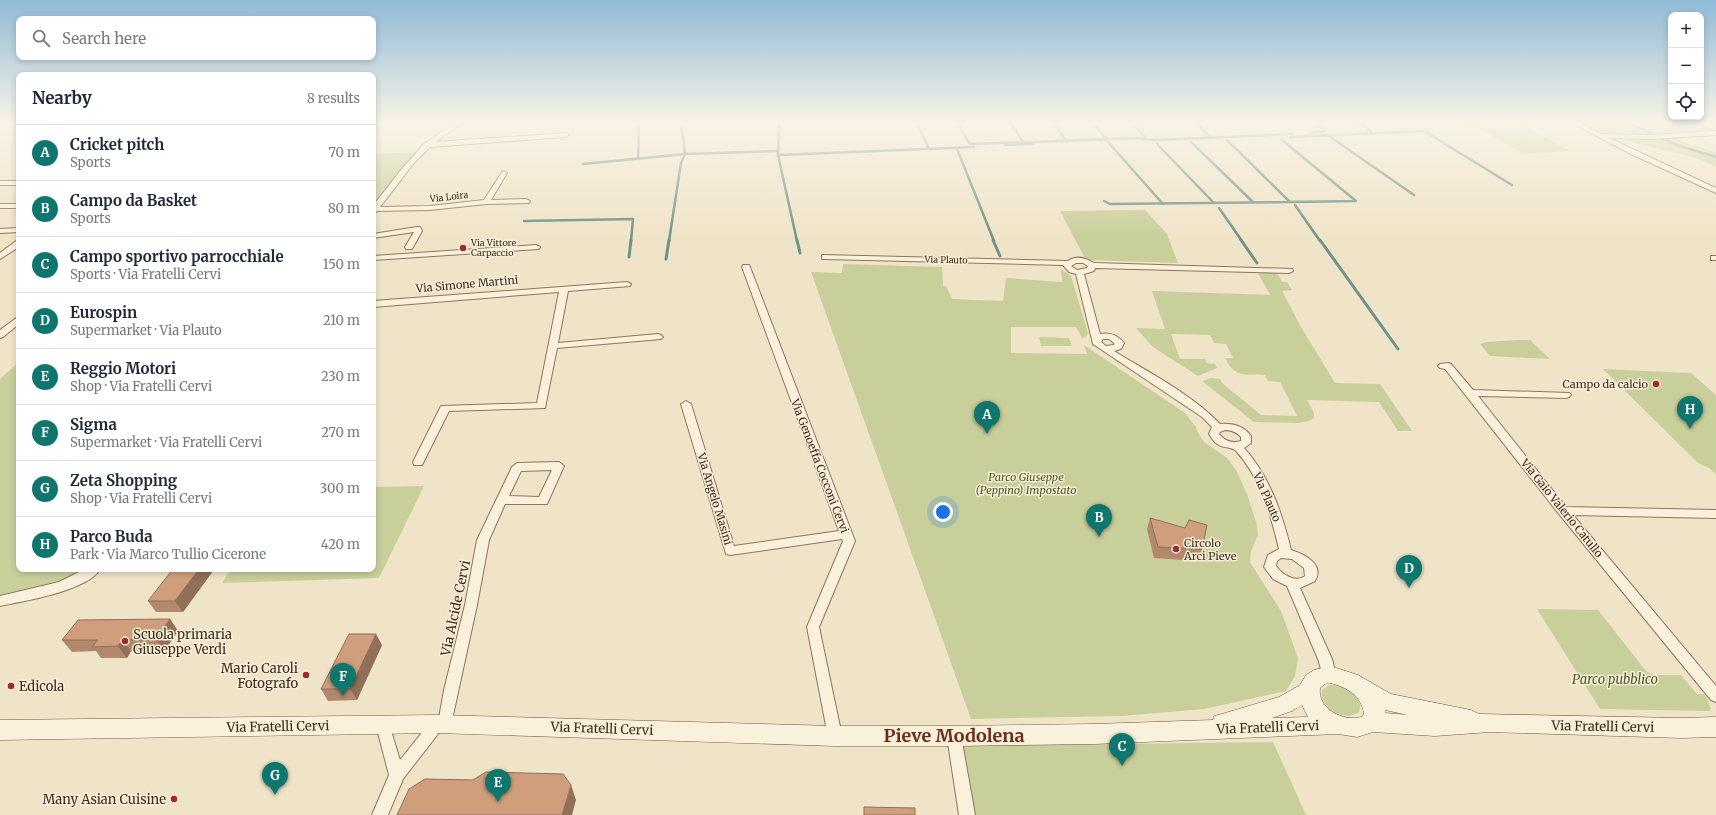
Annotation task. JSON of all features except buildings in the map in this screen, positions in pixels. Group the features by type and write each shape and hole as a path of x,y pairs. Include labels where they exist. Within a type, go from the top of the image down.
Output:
{"main road":[{"name":"Via Fratelli Cervi","path":"1198,730 1285,705 1308,690 1315,679 1329,675 1346,678 1388,702 1490,722"},
{"name":"Via Fratelli Cervi","path":"1362,688 1368,695 1375,710 1371,722"},
{"name":"Via Fratelli Cervi","path":"1308,690 1311,701 1319,713 1337,725"},
{"name":"Via Fratelli Cervi","path":"2,728 441,724 835,736 954,736 1094,734 1337,725 1357,728 1371,722 1435,726 1490,722 1673,728 1716,727"}],"street":[{"path":"376,207 413,160"},
{"path":"1649,160 1716,191"},
{"path":"486,202 504,173"},
{"path":"0,183 16,183"},
{"name":"Via Loira","path":"376,210 430,208 486,202 526,200"},
{"path":"0,206 16,206"},
{"path":"376,236 417,229 418,231 409,247"},
{"path":"0,231 16,230"},
{"path":"0,257 16,245"},
{"path":"376,258 536,247"},
{"name":"Via Plauto","path":"824,257 1068,263 1081,260 1092,265 1289,271"},
{"path":"1068,263 1068,268 1079,272 1089,271 1092,265"},
{"name":"Via Genoeffa Cocconi Cervi","path":"746,267 849,541 812,627 835,736"},
{"path":"1079,272 1097,338 1097,344 1141,371 1206,415 1218,428"},
{"name":"Via Simone Martini","path":"376,304 627,284"},
{"path":"418,462 445,408 541,406 564,289"},
{"path":"1091,315 1098,325 1118,341 1119,345 1129,359 1141,371"},
{"path":"0,335 16,322"},
{"path":"1097,338 1102,336 1110,336"},
{"path":"553,346 658,337"},
{"path":"1103,348 1111,349 1119,345"},
{"name":"Via Gaio Valerio Catullo","path":"1443,366 1448,366 1563,511 1716,696"},
{"path":"1470,393 1566,395"},
{"name":"Via Angelo Masini","path":"686,404 730,551 846,534"},
{"path":"1232,427 1242,432 1247,440 1242,445 1227,445 1218,440 1214,434 1218,428 1232,427"},
{"name":"Via Plauto","path":"1237,446 1248,457 1266,491 1279,521 1286,553"},
{"name":"Via Alcide Cervi","path":"441,724 451,690 471,605 483,540 501,500 517,467 559,466 543,502 501,500"},
{"path":"1563,511 1716,514"},
{"path":"1279,553 1286,553 1300,557 1309,564 1312,570 1311,578 1308,581 1302,583 1292,583 1280,578 1270,567 1270,560 1272,556 1279,553"},
{"path":"0,601 66,584 83,577 90,572"},
{"path":"1292,583 1324,659 1329,675"},
{"path":"380,815 397,775 441,724"},
{"path":"383,725 397,775"},
{"path":"954,736 967,815"}],"green space":[{"path":"376,160 413,160 376,206"},
{"path":"1701,160 1716,160 1716,167"},
{"path":"1145,210 1167,234 1178,263 1086,260 1060,211"},
{"name":"Parco Giuseppe (Peppino) Impostato","path":"843,264 942,267 943,286 947,287 952,299 1003,301 1006,278 1062,282 1061,269 1071,276 1088,333 1086,337 1082,338 1076,327 1011,327 1011,353 1087,354 1084,345 1185,413 1196,427 1204,442 1227,458 1236,470 1247,494 1257,525 1258,535 1251,551 1250,562 1281,611 1298,658 1295,676 1286,691 1204,709 1122,716 971,719 811,272 842,273"},
{"path":"1258,273 1277,273 1282,282 1287,282 1292,290 1282,291 1301,327 1335,383 1380,384 1412,431 1398,431 1379,402 1307,400 1314,413 1314,418 1309,421 1299,423 1254,422 1202,381 1211,378 1220,379 1222,383 1261,415 1297,416 1280,382 1268,381 1265,375 1241,374 1236,372 1228,364 1225,358 1233,358 1226,344 1214,343 1210,335 1171,334 1180,359 1205,359 1207,363 1215,364 1217,368 1198,376 1153,347 1136,328 1165,329 1152,291 1270,295"},
{"path":"1039,337 1069,338 1072,346 1041,346"},
{"path":"1530,340 1550,359 1490,356 1480,344 1486,342"},
{"path":"16,365 16,572 90,572 83,577 0,601 0,379"},
{"path":"1603,369 1691,373 1716,395 1716,474 1709,468 1698,463"},
{"path":"424,486 379,578 222,583 229,572 376,572 376,487"},
{"name":"Parco pubblico","path":"1537,609 1598,610 1646,671 1654,675 1681,675 1697,694 1704,694 1711,710 1600,709"},
{"path":"1330,685 1336,685 1352,692 1359,701 1359,712 1347,716 1340,715 1329,708 1322,697 1322,690"},
{"path":"1273,742 1306,815 967,815 956,746"}],"waterway":[{"path":"583,164 623,160"},
{"path":"669,241 682,160"},
{"path":"779,160 797,241"},
{"path":"961,160 994,241"},
{"path":"1124,160 1162,203"},
{"path":"1172,160 1214,203"},
{"path":"1210,160 1253,202"},
{"path":"1247,160 1290,202"},
{"path":"1290,202 1356,201 1306,160"},
{"path":"1364,160 1414,195"},
{"path":"1471,160 1512,185"},
{"path":"1104,201 1110,204 1162,203"},
{"path":"1214,203 1290,202"},
{"path":"1162,203 1214,203"},
{"path":"1295,205 1320,241"},
{"path":"1219,208 1242,241"},
{"path":"524,221 633,219 631,241"},
{"path":"629,257 631,240"},
{"path":"666,259 669,240"},
{"path":"797,240 800,253"},
{"path":"993,240 1000,256"},
{"path":"1241,240 1257,263"},
{"path":"1320,240 1398,349"}],"place":[{"name":"Via Vittore Carpaccio","path":"463,248"},
{"name":"Campo da calcio","path":"1656,384"},
{"name":"Parco Buda","path":"1690,429"},
{"name":"Cricket pitch","path":"987,434"},
{"name":"Campo da Basket","path":"1099,537"},
{"name":"Circolo Arci Pieve","path":"1176,549"},
{"name":"Eurospin","path":"1409,588"},
{"name":"Scuola primaria Giuseppe Verdi","path":"125,641"},
{"name":"Mario Caroli Fotografo","path":"306,675"},
{"name":"Edicola","path":"11,686"},
{"name":"Sigma","path":"343,696"},
{"name":"Campo sportivo parrocchiale","path":"1122,766"},
{"name":"Zeta Shopping","path":"275,795"},
{"name":"Many Asian Cuisine","path":"174,799"},
{"name":"Reggio Motori","path":"498,802"}],"district":[{"name":"Pieve Modolena","path":"954,736"}]}
